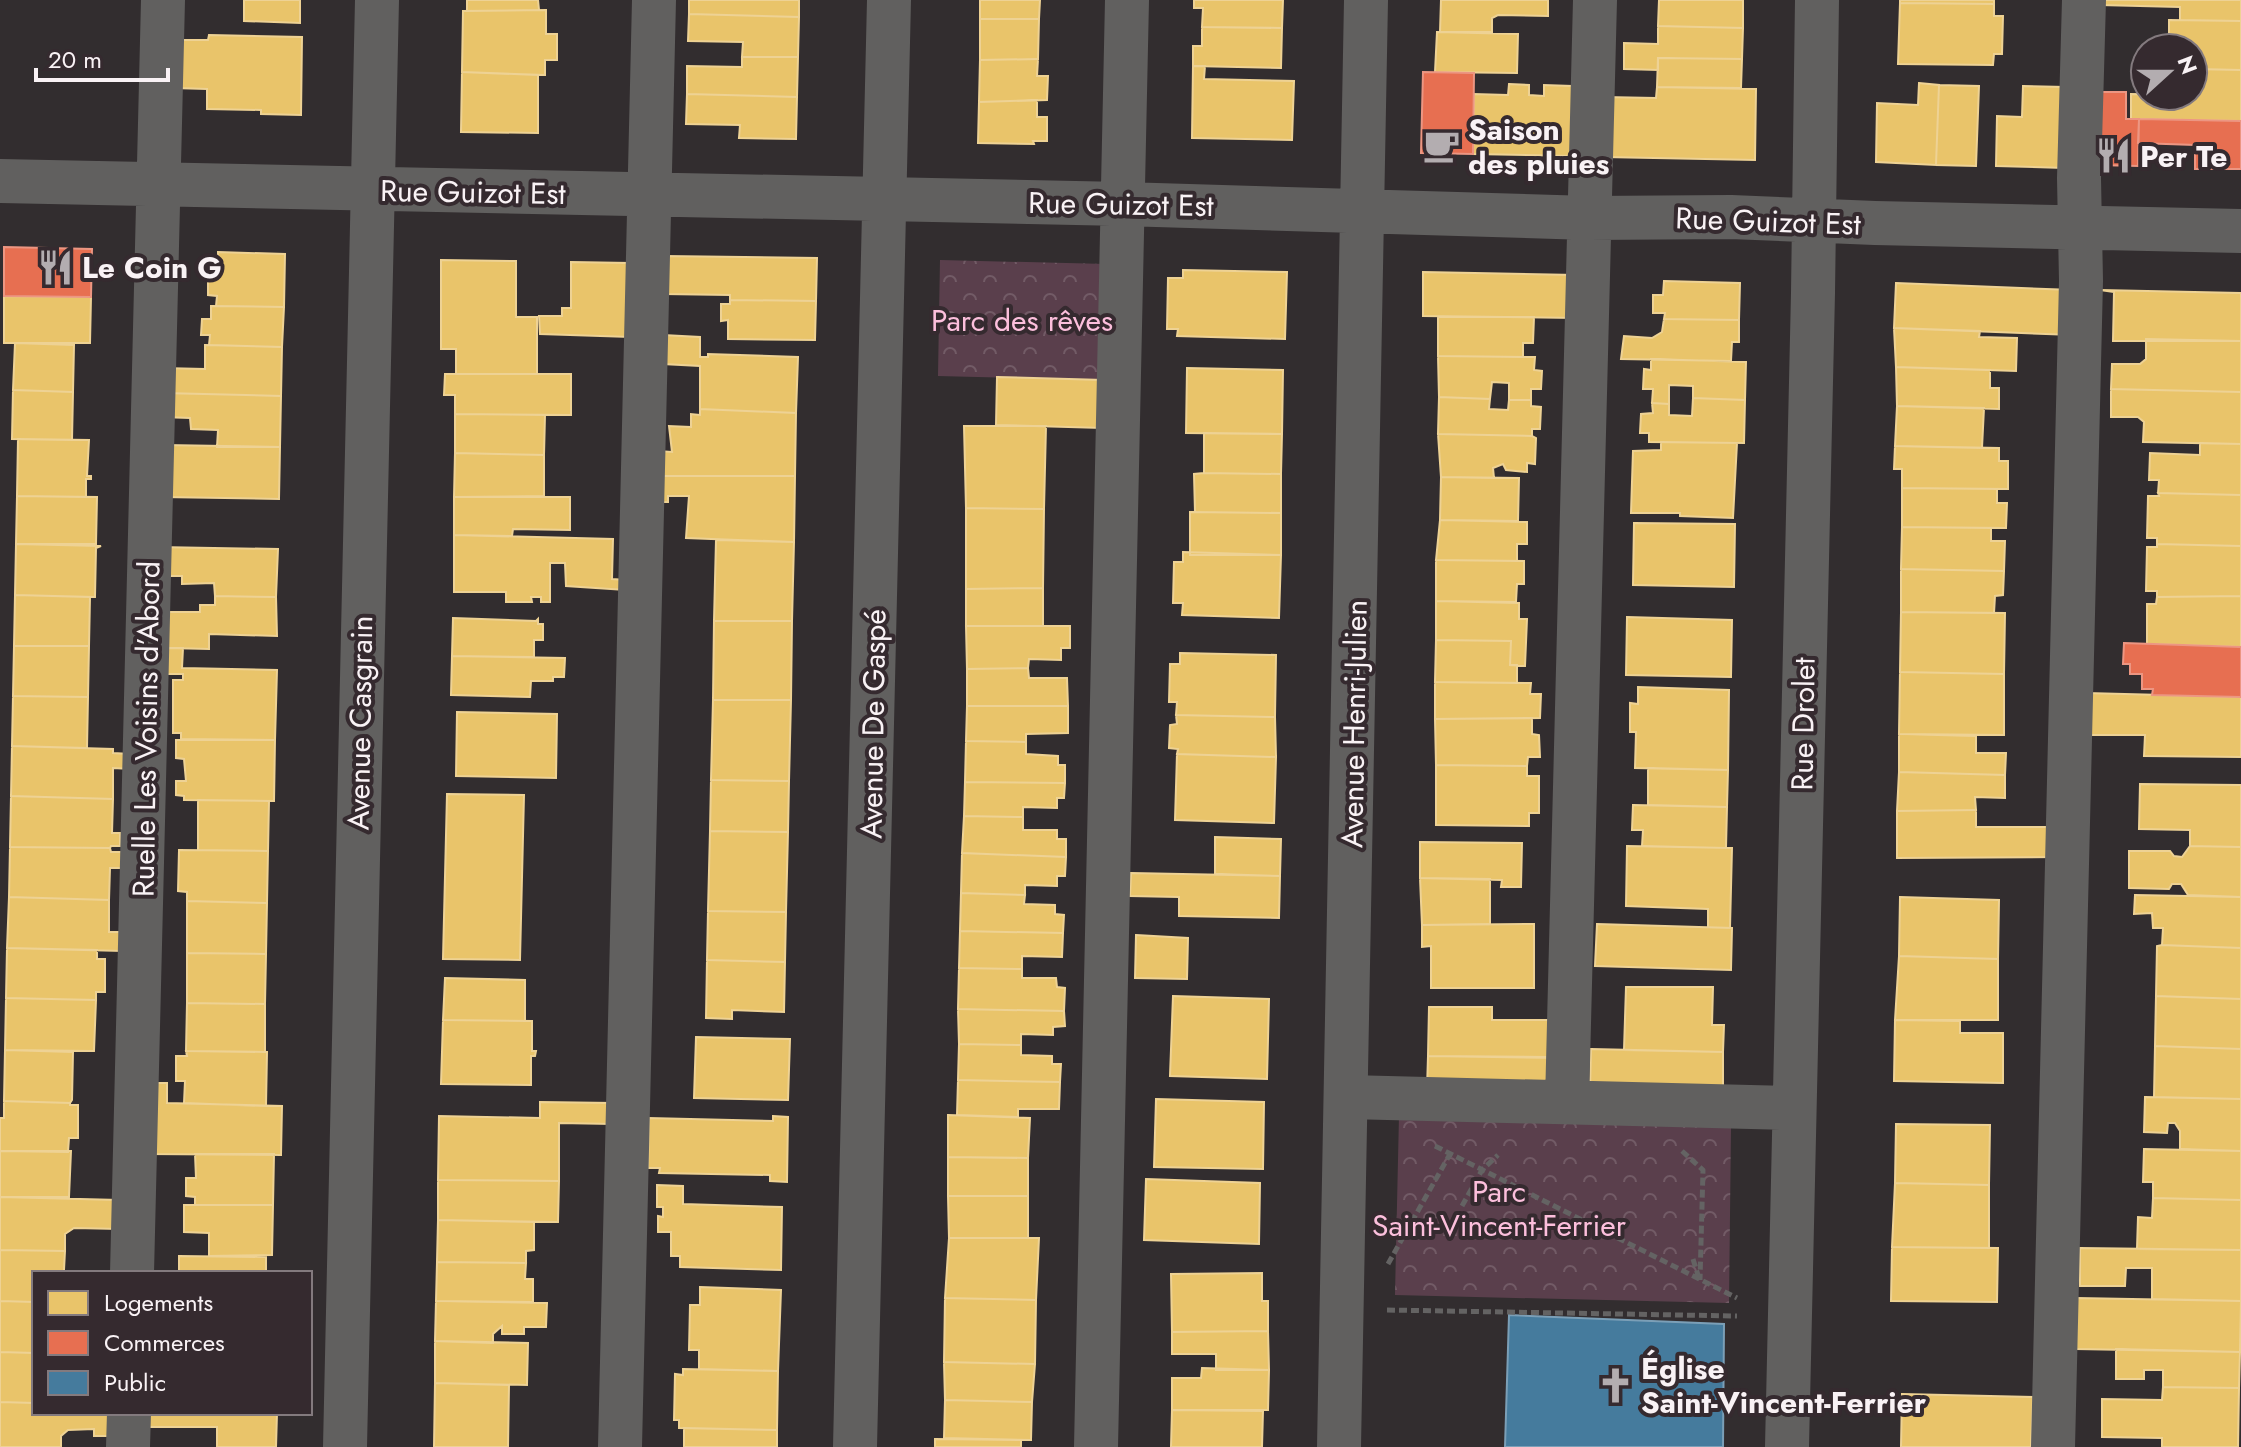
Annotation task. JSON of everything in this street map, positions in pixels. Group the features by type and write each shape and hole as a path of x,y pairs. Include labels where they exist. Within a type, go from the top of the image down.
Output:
{"street":[{"name":"Ruelle Les Voisins d’Abord","path":"132,1271 163,0"},
{"name":"Avenue Casgrain","path":"345,1447 377,0"},
{"path":"620,1447 654,0"},
{"name":"Avenue De Gaspé","path":"855,1447 889,0"},
{"path":"1096,1447 1127,0"},
{"name":"Avenue Henri-Julien","path":"1339,1447 1348,1097 1366,0"},
{"path":"1567,1102 1595,0"},
{"name":"Rue Drolet","path":"1787,1447 1817,0"},
{"path":"2053,1447 2081,281 2079,227 2084,0"},
{"name":"Rue Guizot Est","path":"0,181 1123,204 1589,218 1731,217 2241,231"},
{"path":"1348,1097 1794,1108"},
{"path":"128,1447 129,1415"}],"path":[{"path":"1427,1142 1737,1298"},
{"path":"1669,1148 1681,1151 1703,1170 1700,1280"},
{"path":"1388,1265 1450,1154"},
{"path":"1462,1206 1482,1170 1498,1155"},
{"path":"1693,1259 1700,1280"},
{"path":"1387,1310 1737,1316"}],"green space":[{"name":"Parc des rêves","path":"940,260 1106,264 1103,380 938,376"},
{"name":"Parc Saint-Vincent-Ferrier","path":"1399,1116 1731,1126 1729,1303 1395,1295"}],"building: Logements":[{"path":"244,0 300,0 300,23 244,21"},
{"path":"467,0 538,0 539,10 467,11"},
{"path":"689,0 799,0 799,17 689,14"},
{"path":"980,0 1040,0 1039,19 980,19"},
{"path":"1194,0 1283,0 1282,28 1202,27 1203,8 1194,8"},
{"path":"1441,0 1548,0 1548,16 1498,15 1492,18 1492,32 1440,32"},
{"path":"1659,0 1743,0 1743,28 1658,26"},
{"path":"1900,0 1994,0 1994,4 1900,3"},
{"path":"2100,0 2241,0 2241,21 2180,20 2180,7 2100,5"},
{"path":"1900,3 1994,4 1994,16 2003,16 2002,54 1994,54 1993,65 1898,64"},
{"path":"546,10 546,34 557,34 557,60 545,60 545,75 462,72 463,11"},
{"path":"689,14 799,17 798,57 742,57 743,42 688,41"},
{"path":"980,19 1039,19 1038,59 980,60"},
{"path":"2169,20 2241,21 2241,70 2209,69 2209,32 2169,32"},
{"path":"1658,26 1743,28 1742,59 1658,58 1658,70 1624,69 1624,43 1658,44"},
{"path":"1202,27 1282,28 1281,68 1193,66 1193,46 1202,46"},
{"path":"1437,32 1518,34 1517,73 1435,72"},
{"path":"209,35 302,37 301,115 261,114 261,110 207,109 207,89 174,88 182,40 208,40"},
{"path":"742,57 798,57 797,97 687,94 687,66 742,67"},
{"path":"1658,58 1742,59 1741,88 1657,87"},
{"path":"1038,59 1037,76 1048,76 1047,100 979,102 980,60"},
{"path":"1193,66 1205,66 1204,79 1294,81 1292,140 1192,138"},
{"path":"2209,69 2241,70 2241,121 2131,119 2131,112 2209,112"},
{"path":"462,72 538,75 538,133 461,132"},
{"path":"1919,83 1939,85 1936,165 1876,162 1877,103 1918,105"},
{"path":"1509,84 1529,85 1529,95 1544,96 1544,85 1572,86 1573,156 1473,154 1474,94 1508,95"},
{"path":"1939,85 1979,86 1976,166 1936,165"},
{"path":"2023,86 2065,87 2064,168 1996,166 1997,116 2022,117"},
{"path":"1657,87 1756,89 1755,160 1604,157 1605,97 1656,98"},
{"path":"687,94 797,97 796,139 739,138 740,125 686,124"},
{"path":"1037,100 1037,117 1047,117 1047,141 1033,141 1034,144 978,143 979,102"},
{"path":"218,252 285,254 284,307 216,306 217,296 208,295 208,276 218,277"},
{"path":"665,256 817,258 816,301 730,300 730,295 664,294"},
{"path":"441,260 516,261 516,317 537,317 537,374 456,374 456,349 441,349"},
{"path":"571,262 630,263 630,337 540,334 539,316 562,316 562,308 571,308"},
{"path":"1183,270 1287,272 1285,339 1177,336 1178,329 1167,329 1168,278 1183,278"},
{"path":"1423,272 1576,275 1576,318 1423,316"},
{"path":"1664,281 1740,283 1739,320 1664,319 1665,313 1653,313 1653,295 1663,295"},
{"path":"1896,283 2073,290 2072,335 1894,328"},
{"path":"2100,290 2241,293 2241,341 2113,341 2114,292"},
{"path":"4,296 91,297 90,343 4,343"},
{"path":"730,300 816,301 815,340 728,339 728,320 721,321 721,304 730,304"},
{"path":"211,306 284,307 282,347 209,345 210,335 201,335 202,319 211,319"},
{"path":"1438,317 1534,317 1533,343 1523,343 1523,357 1438,356"},
{"path":"1664,319 1739,320 1739,342 1732,342 1731,361 1621,359 1624,336 1652,338 1662,332"},
{"path":"1894,328 1980,331 1979,337 2017,338 2016,371 1896,367"},
{"path":"663,335 700,337 700,357 708,357 708,354 798,357 796,413 700,409 700,366 663,364"},
{"path":"2146,339 2241,341 2241,392 2111,389 2112,364 2140,364 2146,359"},
{"path":"15,343 74,345 73,392 13,390"},
{"path":"205,345 282,347 281,396 163,393 163,368 205,369"},
{"path":"1438,356 1535,357 1534,370 1542,371 1541,389 1531,389 1531,400 1509,400 1509,383 1492,382 1490,399 1439,397"},
{"path":"1651,359 1746,362 1745,400 1693,398 1693,386 1669,385 1669,404 1652,403 1653,389 1643,389 1644,369 1651,370"},
{"path":"1896,367 1990,370 1990,388 1999,388 1999,409 1897,406"},
{"path":"1187,368 1283,370 1282,434 1186,433"},
{"path":"445,374 571,374 571,415 455,414 455,395 444,395"},
{"path":"997,377 1103,380 1102,428 996,425"},
{"path":"2111,389 2241,392 2241,444 2143,442 2144,422 2138,417 2111,417"},
{"path":"13,390 73,392 72,440 12,439"},
{"path":"163,393 281,396 280,447 217,447 218,430 191,429 190,418 162,417"},
{"path":"1439,397 1490,399 1489,409 1508,410 1509,400 1531,400 1531,406 1541,407 1540,429 1532,429 1532,436 1438,434"},
{"path":"1693,398 1745,400 1744,443 1649,442 1649,433 1640,433 1641,414 1653,413 1652,403 1669,404 1669,415 1692,416"},
{"path":"1897,406 1984,408 1982,448 1895,446"},
{"path":"700,409 796,413 795,476 659,476 659,451 672,452 669,426 691,427 691,414 700,415"},
{"path":"455,414 545,415 544,455 455,453"},
{"path":"964,426 1046,426 1044,509 966,508"},
{"path":"1204,433 1282,434 1281,474 1204,473"},
{"path":"1438,434 1532,436 1536,438 1535,464 1527,463 1527,472 1506,470 1503,464 1493,468 1494,478 1441,477"},
{"path":"18,439 89,440 87,476 91,479 86,479 86,497 17,496"},
{"path":"1661,442 1737,443 1733,518 1631,513 1633,451 1661,450"},
{"path":"2200,443 2241,444 2241,495 2158,493 2159,480 2149,480 2150,453 2200,455"},
{"path":"164,445 280,447 279,499 162,497"},
{"path":"1895,446 1999,448 1999,461 2008,461 2008,489 1902,488 1902,469 1894,469"},
{"path":"455,453 544,455 544,496 454,497"},
{"path":"1194,474 1281,474 1281,513 1195,512"},
{"path":"659,476 795,476 794,542 686,538 689,496 668,496 668,502 658,502"},
{"path":"1441,477 1519,478 1518,521 1440,520"},
{"path":"1902,488 1997,489 1997,503 2007,503 2006,528 1902,527"},
{"path":"2158,493 2241,495 2241,546 2157,544 2157,538 2147,538 2148,496 2159,496"},
{"path":"17,496 97,497 96,544 16,544"},
{"path":"454,497 570,497 570,530 513,529 512,536 454,535"},
{"path":"966,508 1044,509 1043,588 966,589"},
{"path":"1190,512 1281,513 1281,555 1190,555"},
{"path":"1440,520 1527,522 1527,544 1517,544 1517,561 1436,560"},
{"path":"1634,523 1735,524 1734,587 1633,585"},
{"path":"1902,527 1991,528 1991,541 2005,541 2004,571 1901,569"},
{"path":"454,535 613,539 612,579 626,580 625,590 566,586 565,563 550,563 550,602 541,602 541,597 531,597 532,602 506,602 506,592 454,592"},
{"path":"716,540 794,542 792,621 714,621"},
{"path":"16,544 101,546 96,548 95,597 15,595"},
{"path":"2157,544 2241,546 2241,596 2157,597 2157,591 2146,591 2147,547 2157,547"},
{"path":"157,547 278,549 276,597 215,596 214,583 182,584 182,576 157,576"},
{"path":"1183,552 1281,555 1279,618 1182,615 1183,603 1173,603 1174,562 1183,562"},
{"path":"1436,560 1524,561 1524,584 1517,584 1516,602 1436,601"},
{"path":"1901,569 2004,571 2003,595 1995,596 1994,613 1901,612"},
{"path":"1043,588 1043,626 966,626 966,589"},
{"path":"15,595 90,597 89,646 14,646"},
{"path":"215,596 276,597 277,636 209,634 209,649 168,648 168,612 200,612 200,605 215,605"},
{"path":"2241,596 2241,647 2147,644 2147,604 2156,604 2157,597"},
{"path":"1436,601 1519,603 1519,619 1527,619 1525,666 1510,665 1511,641 1436,640"},
{"path":"1901,612 2005,613 2004,674 1900,672"},
{"path":"1627,617 1732,620 1731,677 1626,675"},
{"path":"453,618 538,619 538,624 543,624 543,640 534,640 534,657 452,656"},
{"path":"714,621 792,621 791,700 713,700"},
{"path":"966,626 1070,626 1070,648 1061,648 1061,660 1029,659 1028,668 967,669"},
{"path":"1436,640 1511,641 1510,665 1517,665 1517,683 1435,682"},
{"path":"14,646 89,646 88,697 13,696"},
{"path":"168,648 183,648 182,668 277,670 275,740 181,739 181,733 173,733 173,680 183,680 183,674 155,674"},
{"path":"1180,653 1276,655 1275,717 1176,715 1177,702 1169,702 1170,664 1180,664"},
{"path":"452,656 565,658 564,677 553,677 553,681 531,681 530,697 451,695"},
{"path":"1028,668 1029,678 1067,678 1068,706 967,706 967,669"},
{"path":"1900,672 2004,674 2004,735 1899,734"},
{"path":"1435,682 1531,683 1530,694 1541,694 1540,718 1435,719"},
{"path":"1638,687 1729,690 1728,770 1635,768 1636,732 1630,732 1630,703 1638,704"},
{"path":"2086,693 2241,697 2241,757 2144,756 2145,735 2085,735"},
{"path":"13,696 88,697 87,748 12,746"},
{"path":"713,700 791,700 789,781 711,780"},
{"path":"967,706 1068,706 1068,733 1026,734 1026,742 966,741"},
{"path":"457,712 557,714 556,778 456,776"},
{"path":"1176,715 1275,717 1276,757 1177,754 1178,749 1169,748 1170,725 1177,724"},
{"path":"1532,718 1532,734 1539,735 1540,757 1528,757 1527,766 1436,765 1435,719"},
{"path":"1899,734 1976,736 1976,753 2006,753 2005,775 1899,772"},
{"path":"176,740 275,740 274,801 184,800 184,796 176,795 176,781 186,781 184,759 176,758"},
{"path":"966,741 1026,742 1026,754 1058,756 1058,765 1065,765 1065,783 965,782"},
{"path":"12,746 113,749 113,753 130,754 130,769 113,768 113,799 11,796"},
{"path":"1177,754 1276,757 1274,823 1175,820"},
{"path":"1436,765 1527,766 1527,776 1539,776 1539,813 1529,813 1529,826 1436,825"},
{"path":"1648,768 1728,770 1727,807 1648,805"},
{"path":"1899,772 2005,775 2005,798 1975,797 1976,810 1897,811"},
{"path":"711,780 789,781 788,832 710,831"},
{"path":"965,782 1065,783 1064,798 1057,798 1057,808 1023,807 1023,817 964,816"},
{"path":"2140,784 2241,785 2241,847 2190,846 2190,830 2139,829"},
{"path":"447,794 524,795 520,960 443,959"},
{"path":"11,796 113,799 112,833 120,833 120,846 10,847"},
{"path":"198,800 269,801 268,851 198,850"},
{"path":"1633,805 1727,807 1726,848 1642,846 1643,830 1632,830"},
{"path":"1976,810 1976,827 2058,827 2058,857 1897,858 1897,811"},
{"path":"964,816 1023,817 1023,830 1057,830 1057,839 1066,839 1066,857 962,853"},
{"path":"710,831 788,832 786,912 708,911"},
{"path":"1215,837 1281,839 1280,876 1215,874"},
{"path":"1420,842 1522,843 1521,887 1501,887 1502,880 1420,878"},
{"path":"1627,846 1732,848 1730,928 1708,928 1708,909 1626,906"},
{"path":"2190,846 2241,847 2241,897 2188,895 2181,884 2172,884 2169,889 2129,888 2129,851 2170,851 2174,856 2182,857"},
{"path":"10,847 110,848 111,852 127,852 127,868 110,868 109,900 9,897"},
{"path":"179,850 268,851 267,903 187,901 187,892 178,891"},
{"path":"962,853 1066,857 1065,876 1057,876 1057,886 1025,885 1025,895 961,893"},
{"path":"1131,873 1280,876 1279,918 1179,916 1179,897 1130,896"},
{"path":"1420,878 1490,879 1490,924 1422,925"},
{"path":"961,893 1025,895 1024,904 1055,905 1055,914 1064,915 1063,933 960,931"},
{"path":"2135,895 2241,897 2241,948 2162,945 2163,928 2153,928 2152,913 2134,914"},
{"path":"9,897 109,900 109,932 123,932 122,951 7,948"},
{"path":"1900,897 1999,900 1998,959 1899,956"},
{"path":"187,901 267,903 266,954 187,953"},
{"path":"708,911 786,912 785,962 707,960"},
{"path":"1534,924 1534,988 1431,988 1431,946 1422,947 1422,925"},
{"path":"1597,924 1732,928 1731,970 1595,966"},
{"path":"960,931 1063,933 1062,957 1022,956 1022,969 959,968"},
{"path":"1136,935 1188,938 1187,979 1135,978"},
{"path":"2157,946 2241,948 2241,999 2156,996"},
{"path":"7,948 97,950 97,959 105,959 105,992 96,992 96,1000 6,998"},
{"path":"187,953 266,954 265,1004 187,1003"},
{"path":"1899,956 1998,959 1998,1020 1895,1020"},
{"path":"707,960 785,962 784,1012 732,1010 732,1019 706,1018"},
{"path":"959,968 1022,969 1022,978 1056,978 1057,987 1065,988 1064,1011 958,1009"},
{"path":"445,978 525,980 525,1021 443,1020"},
{"path":"1626,987 1713,987 1712,1025 1724,1025 1723,1052 1624,1050"},
{"path":"1173,996 1269,999 1267,1079 1170,1076"},
{"path":"2156,996 2241,999 2241,1049 2155,1046"},
{"path":"6,998 96,1000 94,1051 5,1050"},
{"path":"187,1003 265,1004 265,1052 186,1051"},
{"path":"1429,1007 1492,1007 1492,1020 1549,1020 1549,1057 1428,1056"},
{"path":"958,1009 1064,1011 1065,1026 1053,1027 1053,1035 1021,1034 1021,1045 959,1044"},
{"path":"443,1020 532,1021 532,1051 536,1051 535,1056 531,1056 531,1085 441,1084"},
{"path":"1895,1020 1960,1021 1960,1033 2003,1033 2003,1083 1894,1081"},
{"path":"696,1037 790,1039 788,1100 694,1098"},
{"path":"959,1044 1021,1045 1021,1055 1052,1056 1052,1064 1061,1064 1060,1082 958,1080"},
{"path":"2155,1046 2241,1049 2241,1099 2154,1097"},
{"path":"1591,1049 1723,1052 1723,1091 1590,1089"},
{"path":"5,1050 73,1052 70,1103 4,1101"},
{"path":"186,1051 267,1052 266,1106 184,1103 185,1081 176,1081 176,1056 187,1056"},
{"path":"1428,1056 1564,1058 1563,1091 1427,1089"},
{"path":"958,1080 1060,1082 1059,1109 1018,1109 1018,1117 957,1115"},
{"path":"147,1083 167,1083 167,1103 282,1106 281,1155 146,1154"},
{"path":"2145,1097 2241,1099 2241,1151 2180,1149 2180,1131 2175,1123 2168,1123 2167,1133 2144,1132"},
{"path":"1156,1099 1264,1102 1263,1169 1154,1167"},
{"path":"4,1101 78,1105 78,1138 69,1138 68,1152 0,1151 0,1118 4,1118"},
{"path":"540,1102 613,1103 612,1124 559,1123 559,1181 438,1180 439,1116 540,1118"},
{"path":"948,1115 1030,1118 1028,1158 948,1157"},
{"path":"773,1116 788,1117 787,1182 770,1181 770,1175 659,1173 660,1168 648,1168 649,1118 773,1121"},
{"path":"1896,1124 1990,1125 1989,1185 1895,1183"},
{"path":"2144,1149 2241,1151 2241,1200 2153,1198 2153,1182 2143,1182"},
{"path":"0,1151 71,1151 69,1197 0,1197"},
{"path":"195,1154 274,1154 273,1205 195,1205 195,1197 186,1196 186,1178 196,1178"},
{"path":"948,1157 1028,1158 1028,1196 948,1196"},
{"path":"1146,1179 1260,1183 1259,1244 1144,1240"},
{"path":"438,1180 559,1181 558,1222 438,1220"},
{"path":"1895,1183 1989,1185 1989,1248 1892,1247"},
{"path":"657,1185 683,1186 683,1204 782,1207 781,1270 680,1267 680,1256 671,1256 671,1232 658,1232 658,1216 663,1217 663,1207 657,1207"},
{"path":"948,1196 1028,1196 1028,1238 949,1238"},
{"path":"0,1197 119,1200 119,1229 74,1228 65,1234 65,1251 0,1250"},
{"path":"2153,1198 2241,1200 2241,1250 2137,1249 2138,1217 2152,1218"},
{"path":"184,1205 273,1205 272,1255 209,1256 209,1233 184,1232"},
{"path":"438,1220 534,1222 534,1250 526,1251 526,1263 437,1262"},
{"path":"949,1238 1039,1238 1036,1300 945,1298"},
{"path":"1892,1247 1998,1248 1997,1302 1891,1301"},
{"path":"2080,1248 2241,1250 2241,1301 2152,1299 2152,1268 2126,1268 2125,1286 2080,1286"},
{"path":"0,1250 65,1251 65,1271 32,1271 32,1302 0,1301"},
{"path":"179,1256 266,1257 266,1271 179,1271"},
{"path":"437,1262 526,1263 525,1279 533,1279 533,1302 436,1301"},
{"path":"1262,1273 1262,1301 1268,1301 1268,1331 1172,1332 1171,1274"},
{"path":"700,1287 781,1290 778,1371 699,1369 699,1350 689,1350 690,1305 700,1305"},
{"path":"945,1298 1036,1300 1035,1364 944,1362"},
{"path":"2077,1298 2241,1301 2240,1352 2076,1349"},
{"path":"0,1301 32,1302 32,1353 0,1352"},
{"path":"436,1301 547,1303 546,1327 524,1327 524,1334 502,1334 502,1326 493,1334 493,1343 435,1341"},
{"path":"1268,1331 1269,1370 1216,1370 1216,1354 1172,1354 1172,1332"},
{"path":"435,1341 528,1343 527,1385 435,1383"},
{"path":"2116,1349 2240,1352 2239,1388 2163,1387 2163,1370 2144,1370 2144,1379 2116,1379"},
{"path":"0,1352 32,1353 32,1403 0,1402"},
{"path":"944,1362 1035,1364 1032,1402 945,1400"},
{"path":"1202,1368 1269,1370 1268,1410 1172,1410 1172,1378 1201,1378"},
{"path":"683,1369 778,1371 777,1430 679,1428 679,1420 674,1420 675,1374 683,1375"},
{"path":"435,1383 509,1385 508,1447 434,1447"},
{"path":"2163,1387 2239,1388 2238,1447 2162,1447 2162,1438 2102,1437 2102,1399 2162,1400"},
{"path":"1902,1394 2033,1397 2031,1447 1901,1447"},
{"path":"945,1400 1032,1402 1031,1440 944,1438"},
{"path":"0,1402 32,1403 32,1415 114,1415 113,1436 94,1436 94,1429 68,1430 61,1436 61,1447 0,1447"},
{"path":"1172,1410 1263,1411 1262,1447 1171,1447"},
{"path":"149,1415 277,1415 276,1447 217,1447 217,1427 149,1427"},
{"path":"684,1428 777,1430 777,1447 684,1447"},
{"path":"935,1439 1021,1440 1021,1447 935,1447"}],"building: Commerces":[{"path":"1423,72 1474,73 1473,154 1421,153"},
{"path":"2097,92 2126,92 2126,119 2139,119 2138,166 2096,165"},
{"path":"2139,119 2241,121 2241,169 2195,169 2195,145 2138,143"},
{"path":"4,247 92,249 91,297 4,296"},
{"path":"2124,643 2241,647 2241,697 2152,695 2153,689 2142,689 2142,674 2130,674 2130,664 2123,664"}],"building: Public":[{"name":"Église Saint-Vincent-Ferrier","path":"1509,1315 1724,1324 1723,1447 1505,1447"}],"place":[{"name":"Saison des pluies","path":"1442,146"},
{"name":"Per Te","path":"2114,156"},
{"name":"Le Coin G","path":"56,267"},
{"name":"Église Saint-Vincent-Ferrier","path":"1615,1385"}]}
